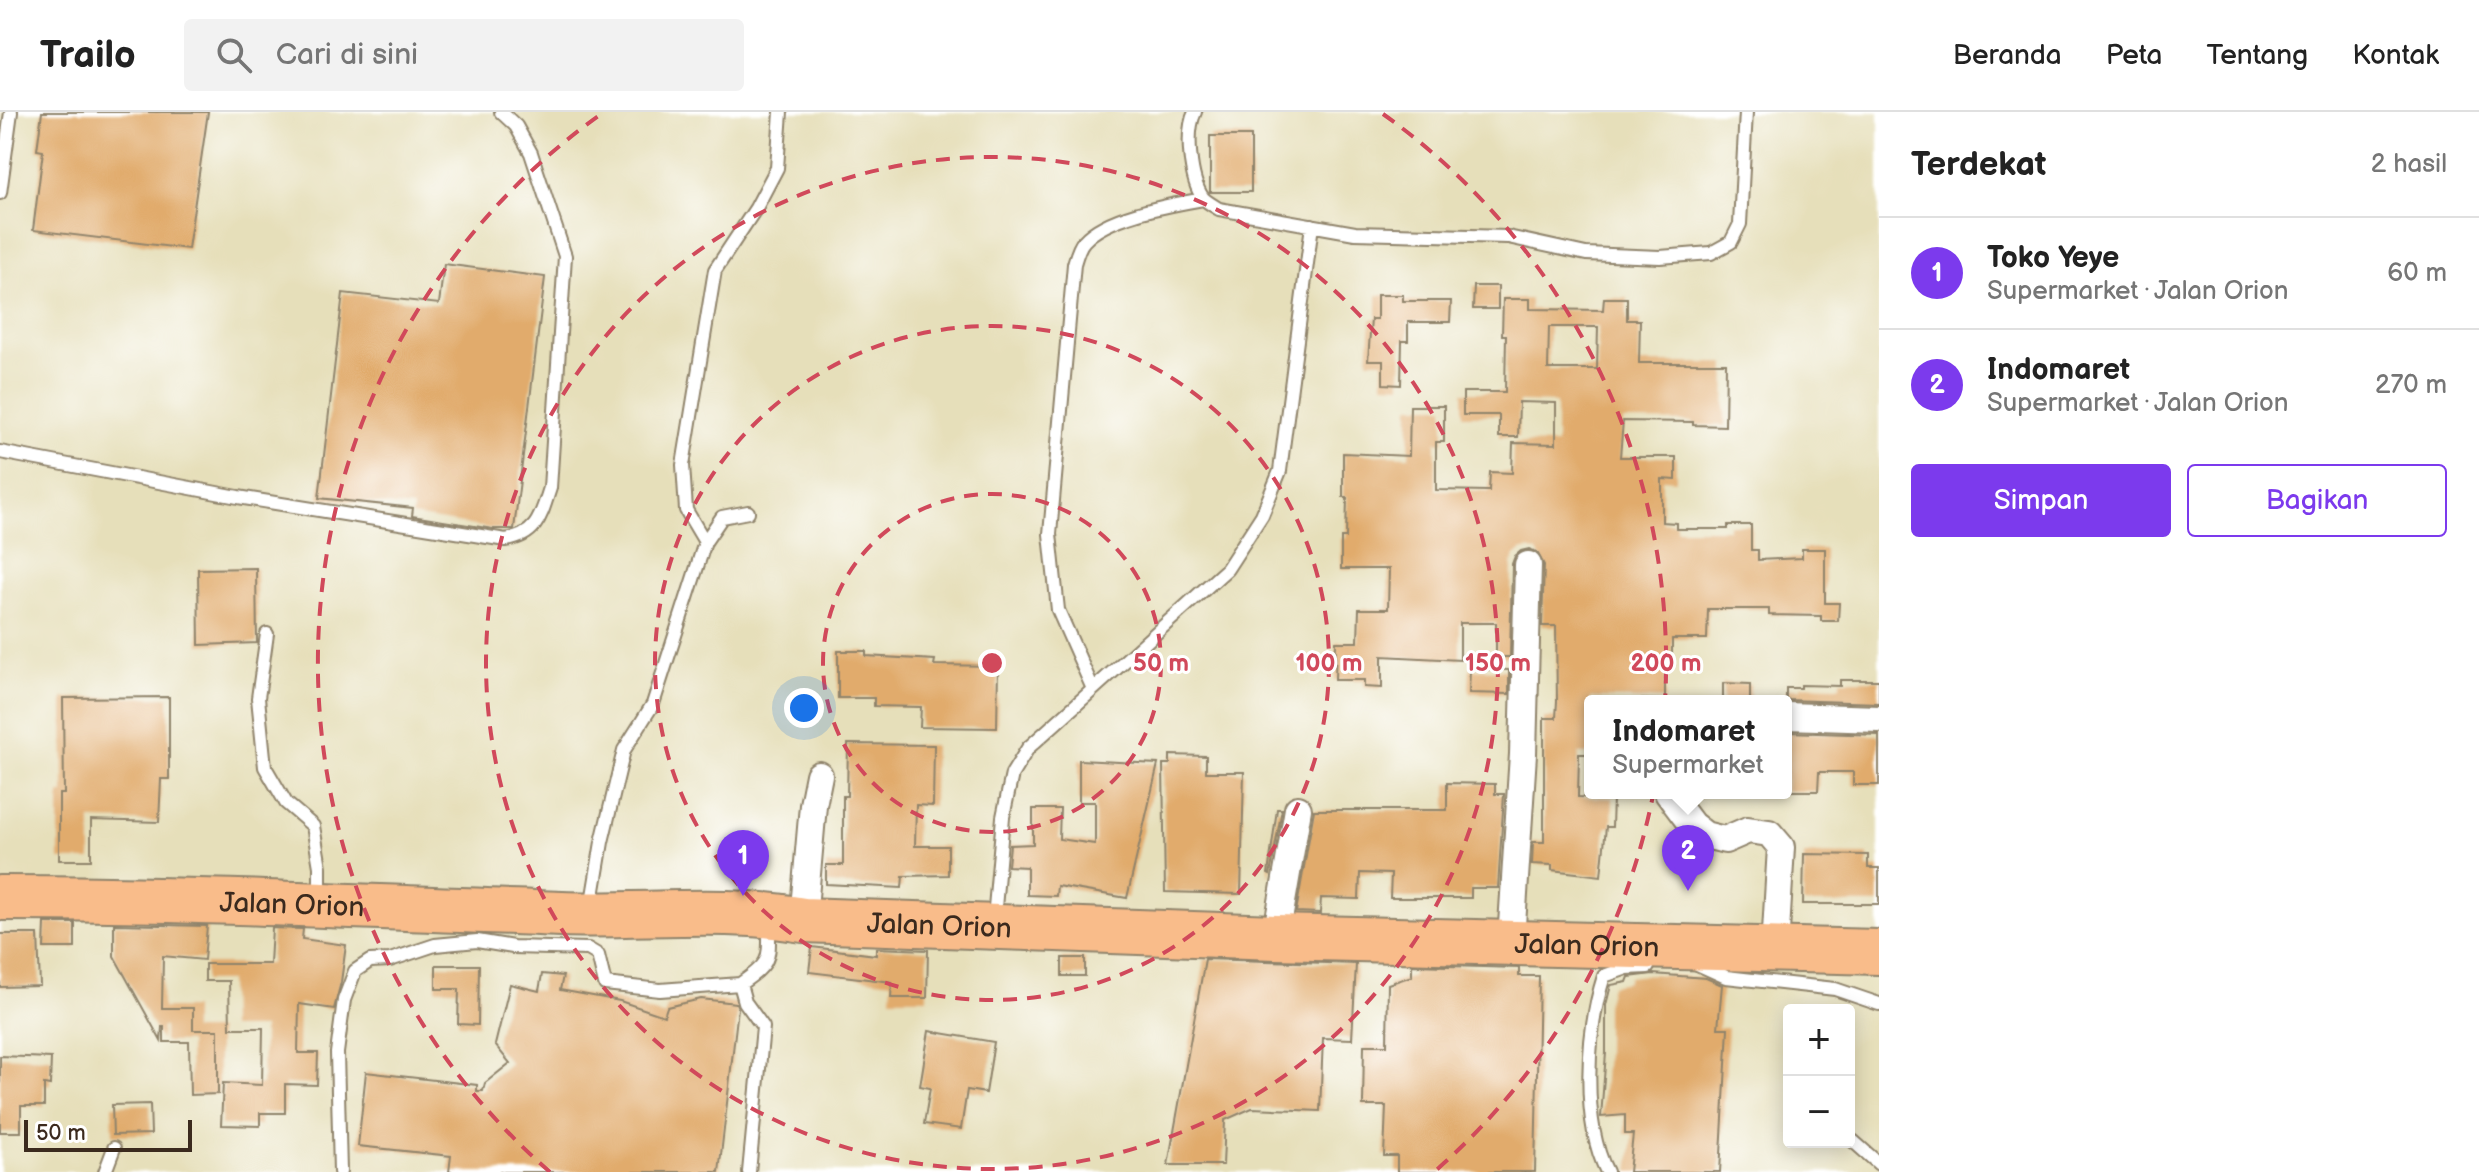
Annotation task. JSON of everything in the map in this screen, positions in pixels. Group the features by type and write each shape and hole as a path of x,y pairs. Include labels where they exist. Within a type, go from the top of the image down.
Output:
{"highway":[{"name":"Jalan Orion","path":"0,898 589,915 786,917 1276,937 1511,941 1687,959 1775,949 1879,952"}],"street":[{"path":"1511,941 1523,754 1528,565"},
{"path":"1792,716 1879,719"},
{"path":"786,917 819,775"},
{"path":"1672,799 1692,825 1705,835 1725,840 1748,830 1769,833 1781,847 1775,949"},
{"path":"1276,937 1298,809"}],"lane":[{"path":"0,193 11,112"},
{"path":"0,452 238,497 506,540 519,538 531,531 542,513 550,488 565,256 531,153 516,126 501,112"},
{"path":"705,542 686,510 683,465 715,270 756,208 777,168 781,112"},
{"path":"1195,112 1190,121 1191,165 1204,199 1219,209 1355,233 1508,237 1586,254 1660,257 1711,253 1731,242 1740,224 1746,112"},
{"path":"1093,689 1058,610 1050,534 1074,264 1083,242 1104,226 1166,206 1204,199"},
{"path":"994,927 1003,817 1012,774 1028,748 1227,569 1262,515 1280,471 1312,225"},
{"path":"589,915 602,842 624,750 653,704 705,542 722,517 748,512"},
{"path":"267,634 258,698 265,767 286,803 313,826 320,867 320,905"},
{"path":"340,1172 337,1053 344,1000 355,971 370,961 390,960 435,945 477,941 513,947 588,949 598,955 605,984 660,990 740,984 761,970 786,917"},
{"path":"1607,1172 1593,1127 1590,1062 1597,998 1604,976 1627,968 1687,959 1726,977 1835,989 1879,1004"},
{"path":"740,984 745,1002 763,1027 749,1172"},
{"path":"1855,1143 1879,1164"},
{"path":"105,1172 114,1148"}],"building":[{"path":"42,112 208,112 188,249 33,230 43,151 37,150"},
{"path":"1210,136 1251,136 1251,192 1210,192"},
{"path":"444,264 545,277 514,529 493,529 412,516 413,508 319,498 343,293 439,304"},
{"path":"1474,286 1498,286 1498,309 1473,309"},
{"path":"1377,295 1403,295 1403,301 1451,301 1450,322 1408,322 1408,341 1402,341 1401,385 1383,384 1383,361 1368,361 1371,319 1377,319"},
{"path":"1604,298 1627,298 1627,320 1640,320 1639,363 1726,363 1725,426 1693,425 1693,422 1623,421 1620,457 1676,457 1676,480 1662,479 1662,522 1676,523 1676,529 1728,529 1728,525 1751,525 1751,550 1758,550 1758,560 1802,558 1802,549 1825,549 1825,603 1839,603 1838,621 1821,621 1821,616 1769,615 1769,609 1708,609 1707,639 1672,639 1672,654 1665,654 1665,695 1584,695 1584,754 1579,754 1578,797 1613,799 1612,827 1606,827 1601,876 1552,870 1552,865 1532,864 1533,842 1544,842 1544,718 1556,718 1557,701 1556,626 1542,626 1544,565 1537,552 1529,549 1521,551 1512,564 1510,657 1496,657 1496,623 1460,623 1460,660 1382,656 1382,688 1364,687 1364,680 1335,680 1336,642 1358,642 1359,609 1388,609 1389,569 1341,569 1341,538 1346,538 1347,497 1343,497 1343,453 1409,456 1410,406 1444,406 1444,442 1436,442 1436,490 1489,491 1490,472 1512,473 1513,443 1556,444 1556,403 1519,402 1518,437 1499,437 1499,415 1463,415 1463,392 1505,392 1503,299 1530,299 1530,309 1603,310","holes":["1549,327 1598,327 1597,369 1548,369"]},
{"path":"256,568 257,643 199,645 198,569"},
{"path":"838,651 866,651 866,656 935,660 934,665 998,666 997,728 920,727 921,707 874,706 874,698 838,698"},
{"path":"1470,669 1509,670 1509,694 1469,693"},
{"path":"1840,680 1879,680 1879,703 1792,700 1792,695 1786,695 1786,688 1801,688 1801,685 1840,686"},
{"path":"1723,683 1750,684 1750,695 1723,695"},
{"path":"169,697 169,779 161,779 159,822 91,820 91,860 59,860 59,794 64,794 63,698"},
{"path":"1792,732 1879,735 1879,785 1853,785 1853,772 1819,772 1818,791 1792,791"},
{"path":"848,744 934,745 933,806 916,805 915,846 948,846 948,875 903,876 902,888 826,884 826,865 843,865 843,796 847,796"},
{"path":"1170,755 1206,756 1206,772 1244,772 1241,894 1165,892 1163,764 1170,764"},
{"path":"1079,760 1158,764 1127,898 1057,886 1056,896 1027,895 1027,867 1008,866 1010,845 1033,844 1033,809 1060,809 1059,839 1095,844 1095,802 1079,802"},
{"path":"1447,783 1495,784 1495,794 1504,794 1498,888 1471,888 1471,898 1390,898 1391,874 1360,873 1359,899 1321,898 1320,913 1296,912 1314,810 1447,810"},
{"path":"1277,809 1282,809 1270,875 1268,874"},
{"path":"1804,854 1868,855 1868,868 1879,868 1879,904 1803,904"},
{"path":"45,923 75,923 75,948 44,948"},
{"path":"114,924 207,926 204,960 163,956 162,1008 193,1008 193,1030 218,1030 218,1094 190,1095 189,1042 164,1042 164,1027 161,1041 114,956"},
{"path":"272,928 303,929 302,939 346,945 334,1009 299,1004 298,1053 318,1053 317,1085 285,1084 285,1113 260,1113 260,1126 221,1125 223,1083 262,1085 263,1028 230,1028 229,981 205,981 205,964 270,964"},
{"path":"0,934 38,934 40,986 0,987"},
{"path":"812,947 876,955 876,948 928,950 927,998 891,998 892,982 809,972"},
{"path":"1062,958 1085,958 1085,976 1062,976"},
{"path":"1205,959 1356,964 1352,1039 1323,1038 1320,1111 1252,1108 1225,1120 1223,1165 1168,1165"},
{"path":"436,965 479,965 478,1025 458,1024 459,989 436,989"},
{"path":"1412,965 1519,968 1519,976 1539,976 1535,1172 1397,1172 1397,1156 1384,1156 1386,1106 1363,1106 1364,1045 1387,1045 1388,984 1412,976"},
{"path":"542,974 563,976 560,990 620,1001 664,1016 667,1007 701,999 736,1003 738,1008 719,1172 449,1172 451,1156 358,1146 366,1072 477,1085 477,1091 483,1091 485,1083 510,1063 495,1045 510,984 539,991"},
{"path":"1653,974 1706,978 1722,985 1718,1028 1728,1028 1720,1172 1629,1172 1633,1134 1625,1134 1625,1115 1601,1117 1606,1005 1611,985 1627,982 1629,977"},
{"path":"929,1031 994,1042 986,1093 967,1090 961,1129 924,1124 930,1088 920,1086"},
{"path":"0,1056 51,1058 50,1085 44,1084 44,1106 21,1106 21,1132 0,1132"},
{"path":"150,1104 151,1134 113,1135 112,1105"}],"place":[{"name":"Indomaret","path":"1688,891"},
{"name":"Toko Yeye","path":"743,896"}]}
